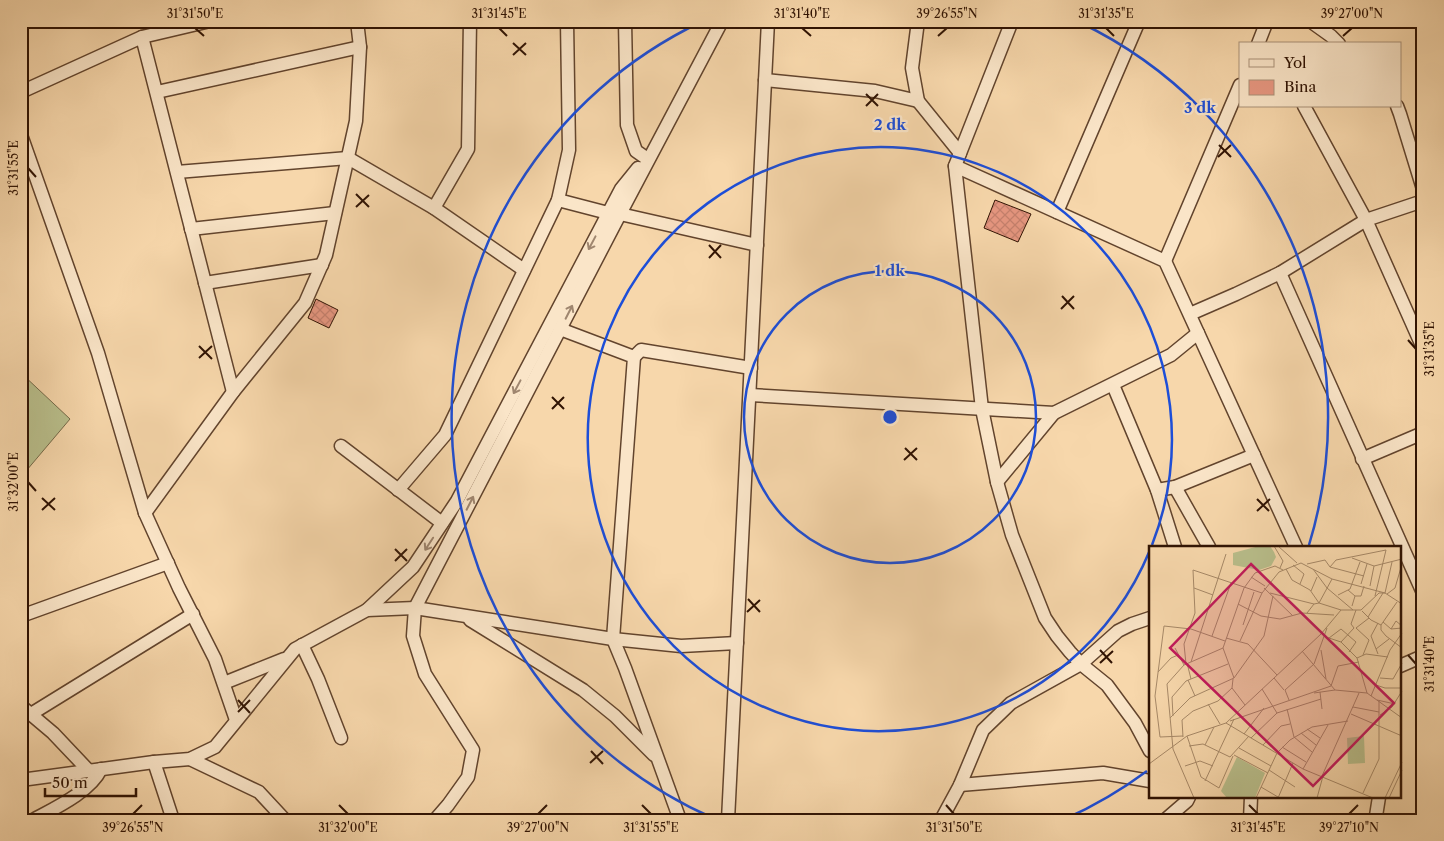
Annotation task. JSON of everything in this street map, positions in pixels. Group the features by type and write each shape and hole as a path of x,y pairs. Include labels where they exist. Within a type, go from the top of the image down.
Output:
{"street":[{"path":"21,92 142,36 210,21"},
{"path":"145,513 233,392 305,303 326,256 356,121 360,46 357,21"},
{"path":"434,208 468,149 470,21"},
{"path":"398,490 445,435 558,200 570,150 568,21"},
{"path":"625,21 627,125 636,151 646,158"},
{"path":"21,780 190,759 214,746 295,649 367,610 413,567 462,492 614,213 657,144 722,21"},
{"path":"728,820 768,21"},
{"path":"918,21 912,68 918,101 960,153"},
{"path":"1012,21 955,166 982,409 997,482 1012,535 1045,618 1057,636 1081,664 1107,685 1135,724 1149,748"},
{"path":"1057,212 1138,21"},
{"path":"1310,21 1337,42"},
{"path":"1397,21 1407,21"},
{"path":"1259,42 1265,26"},
{"path":"1265,26 1270,42"},
{"path":"142,36 233,392"},
{"path":"156,92 360,46"},
{"path":"765,80 875,91 918,101"},
{"path":"1166,261 1239,87"},
{"path":"1305,108 1366,220 1423,348"},
{"path":"1398,108 1423,189"},
{"path":"21,135 98,353 145,513 192,614 215,658 236,720"},
{"path":"435,820 448,806 468,777 473,750 425,674 413,636 415,608 560,329 614,213 621,189 657,144"},
{"path":"177,172 348,158 434,208 524,270"},
{"path":"955,166 1166,261 1296,546"},
{"path":"558,200 757,245"},
{"path":"1190,314 1280,273 1366,220 1423,201"},
{"path":"192,230 335,213"},
{"path":"205,283 322,265"},
{"path":"1280,273 1402,546"},
{"path":"560,329 634,357"},
{"path":"997,482 1054,413 1171,355 1198,333"},
{"path":"680,820 626,668 613,639 634,357 641,350 751,368"},
{"path":"1113,385 1157,490 1175,546"},
{"path":"750,395 1054,413"},
{"path":"1362,459 1423,433"},
{"path":"341,446 442,524"},
{"path":"1157,490 1175,487 1254,455"},
{"path":"1175,487 1208,546"},
{"path":"1402,546 1423,592"},
{"path":"21,616 168,563"},
{"path":"367,610 415,608 613,639 681,646 737,643"},
{"path":"33,820 72,798 97,778 95,770 26,710 192,614"},
{"path":"463,616 583,690 615,716 658,759"},
{"path":"941,820 960,785 983,730 1011,703 1081,664 1118,631 1149,618"},
{"path":"302,645 318,679 341,738"},
{"path":"1402,665 1423,656"},
{"path":"224,683 287,658"},
{"path":"190,759 259,792 286,820"},
{"path":"154,762 173,820"},
{"path":"960,785 1103,773 1149,781"},
{"path":"1166,820 1187,802 1189,798"},
{"path":"1374,820 1379,798"},
{"path":"1250,820 1254,799"}],"green space":[{"path":"21,373 70,419 21,477"}],"building":[{"path":"995,200 1031,214 1018,242 984,228"},
{"path":"316,299 338,310 329,328 308,318"}]}
